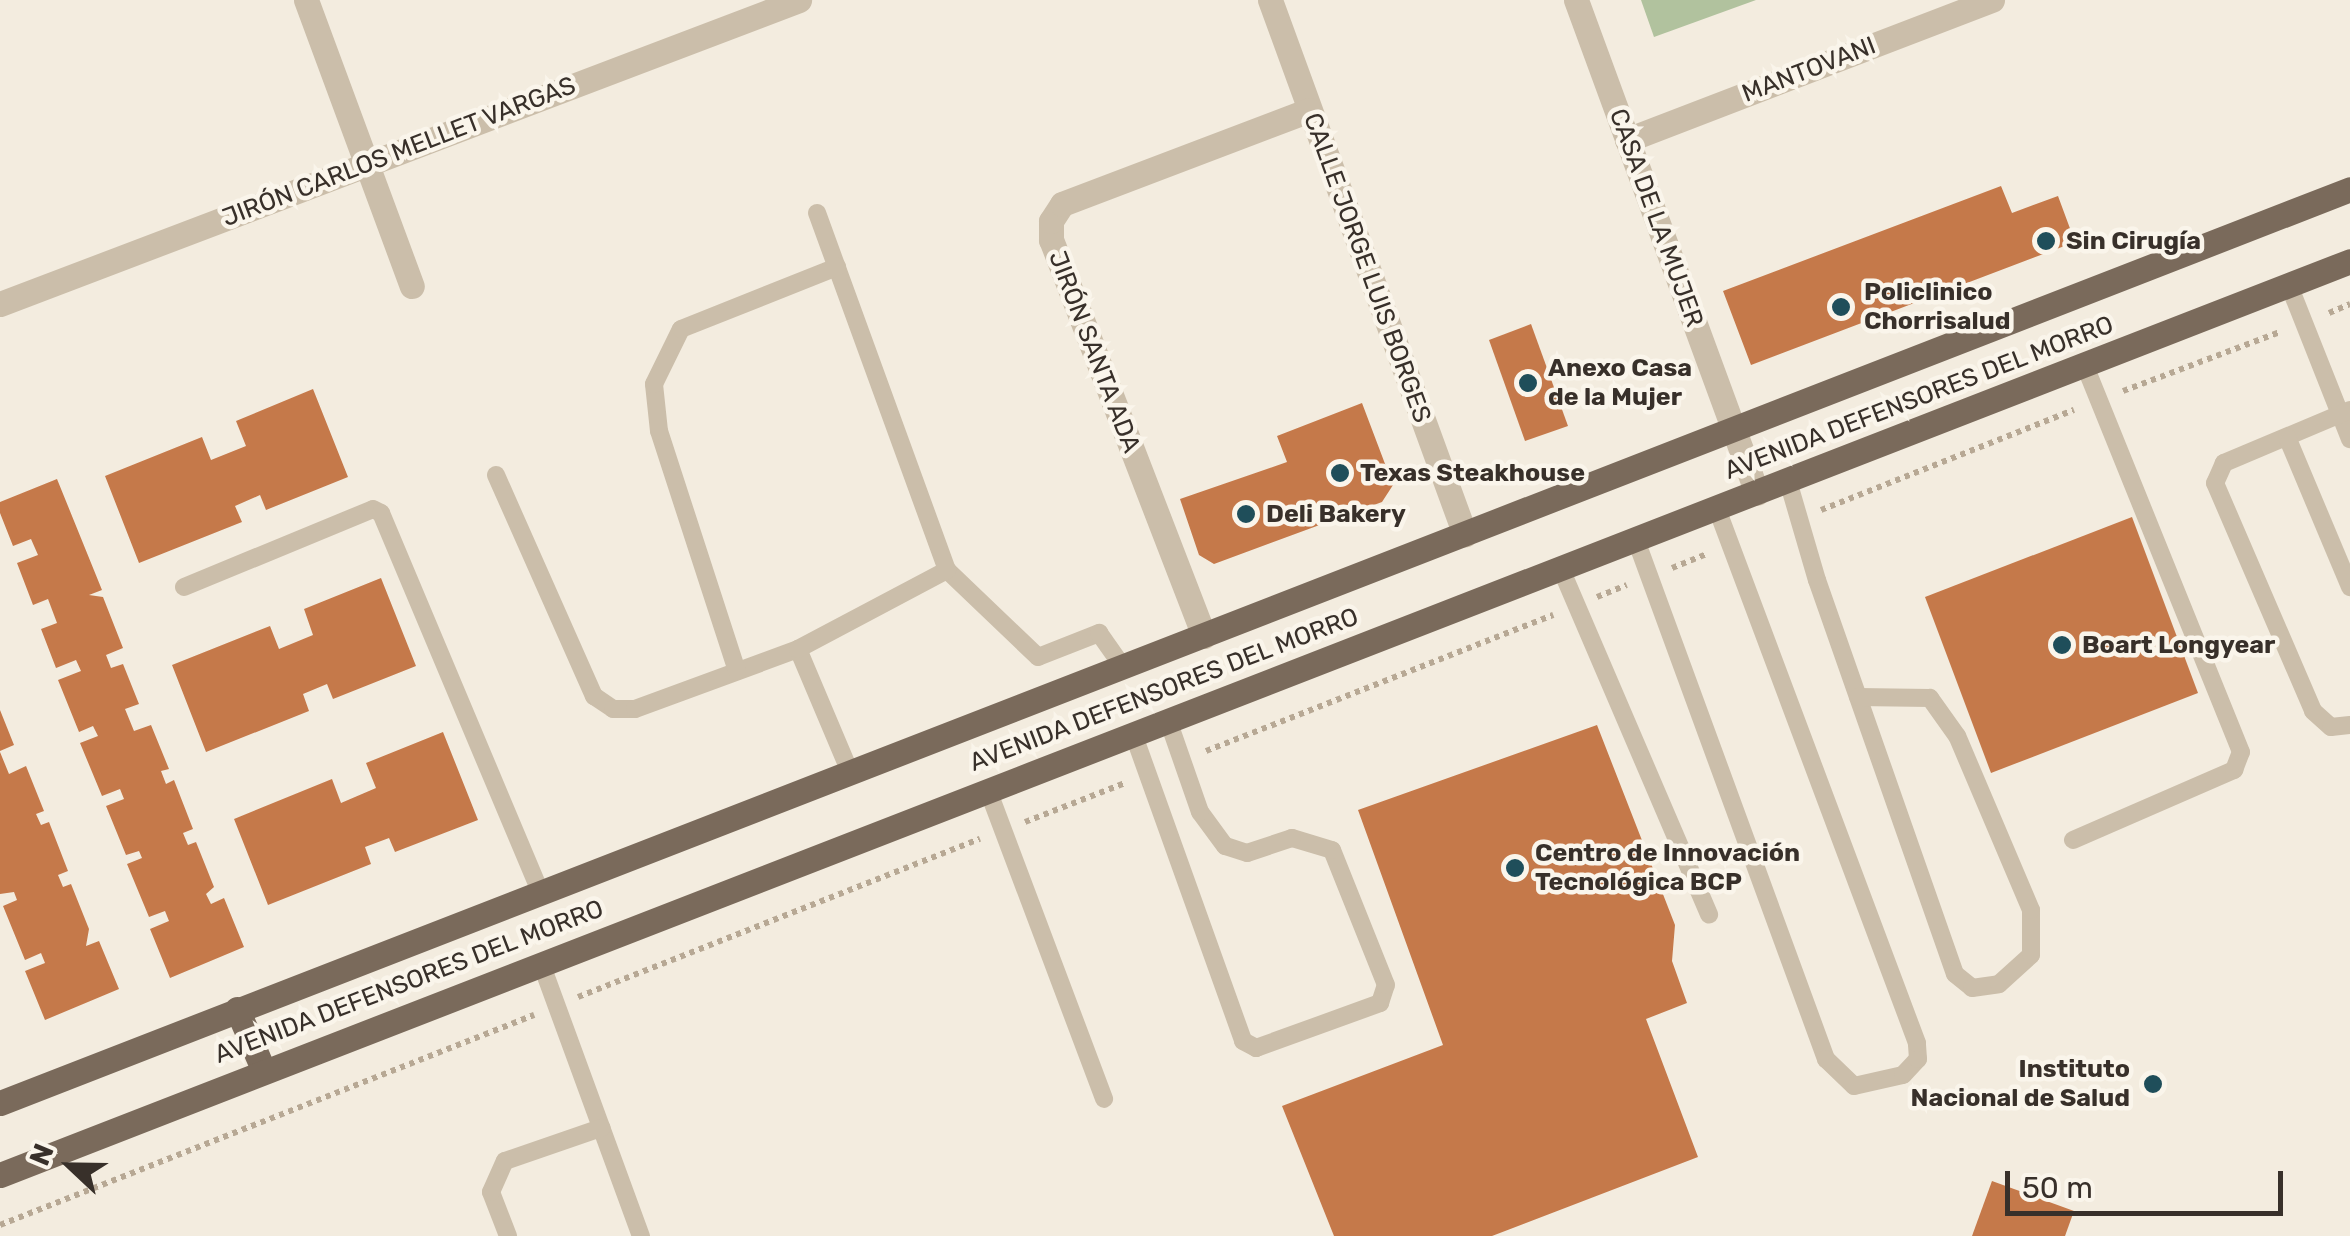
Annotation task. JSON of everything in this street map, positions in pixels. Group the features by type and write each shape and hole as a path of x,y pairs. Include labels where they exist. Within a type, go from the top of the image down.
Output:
{"main road":[{"name":"AVENIDA DEFENSORES DEL MORRO","path":"0,1102 2350,189"},
{"name":"AVENIDA DEFENSORES DEL MORRO","path":"0,1175 264,1069 2350,261"},
{"path":"238,1010 264,1069"}],"street":[{"path":"306,0 412,286"},
{"name":"JIRÓN CARLOS MELLET VARGAS","path":"0,304 799,0"},
{"name":"CALLE JORGE LUIS BORGES","path":"1270,0 1465,534"},
{"name":"CASA DE LA MUJER","path":"1576,0 1757,493"},
{"name":"MANTOVANI","path":"1627,140 1992,0"},
{"name":"JIRÓN SANTA ADA","path":"1204,636 1051,240 1051,220 1062,204 1309,110"}],"lane":[{"path":"816,213 948,570 1038,657 1099,633 1123,667"},
{"path":"737,671 659,432 654,384 680,329 837,266"},
{"path":"2289,284 2345,412 2350,438"},
{"path":"2073,840 2234,770 2241,752 2085,365"},
{"path":"2345,412 2224,463 2215,483 2313,711 2331,726 2350,724"},
{"path":"2287,437 2350,587"},
{"path":"496,475 594,696 613,709 635,708 798,648 948,570"},
{"path":"1788,481 1858,697 1954,974 1972,988 1999,984 2032,955 2031,910 1957,736 1930,698 1858,697"},
{"path":"184,587 373,509 382,513 540,892"},
{"path":"1636,540 1826,1059 1854,1086 1903,1075 1918,1060 1917,1043 1717,509"},
{"path":"1561,569 1709,914"},
{"path":"798,648 850,772"},
{"path":"1133,734 1242,1041 1256,1048 1380,1003 1386,985 1332,850 1292,838 1246,853 1225,846 1200,812 1168,720"},
{"path":"988,790 1104,1099"},
{"path":"541,963 641,1236"},
{"path":"508,1236 491,1192 504,1162 601,1128"}],"green space":[{"path":"1641,0 1756,0 1654,37"}],"building":[{"path":"2001,186 2012,213 2058,196 2075,242 1751,365 1723,291"},
{"name":"Anexo Casa de la Mujer","path":"1531,324 1568,426 1525,441 1489,340"},
{"path":"313,389 348,477 266,510 260,495 235,506 242,522 139,563 105,476 202,437 211,460 246,446 236,421"},
{"path":"1362,403 1393,485 1382,502 1214,564 1199,555 1180,499 1287,462 1277,436"},
{"path":"57,479 102,590 89,595 103,597 123,648 106,655 111,668 123,664 139,704 125,709 134,731 151,725 169,769 161,771 166,784 174,780 193,829 183,833 188,845 196,842 214,887 206,894 211,904 224,898 244,947 170,978 150,929 169,921 165,911 149,917 127,864 142,858 139,851 126,855 106,806 124,799 120,789 102,796 80,743 98,736 93,726 79,732 58,680 81,671 76,660 56,668 41,629 57,623 48,599 33,605 17,563 38,555 31,539 13,546 0,513 0,502"},
{"name":"Boart Longyear","path":"2132,517 2198,693 1991,773 1925,597"},
{"path":"381,578 416,666 333,699 327,684 303,694 309,711 206,752 172,665 270,626 279,649 313,635 304,609"},
{"path":"0,710 14,745 0,751"},
{"path":"1597,725 1675,925 1672,961 1687,1003 1646,1019 1698,1157 1492,1236 1334,1236 1282,1106 1443,1045 1358,810"},
{"path":"443,732 478,820 395,852 389,838 365,847 371,864 268,905 234,819 332,779 341,803 376,788 366,763"},
{"path":"0,752 9,774 26,766 44,811 36,814 41,825 49,822 68,871 58,875 63,887 71,884 89,929 86,946 99,941 119,989 45,1020 25,971 45,963 41,953 25,960 3,906 17,900 14,892 0,894"},
{"path":"1992,1181 2074,1211 2065,1236 1972,1236"}],"place":[{"name":"Sin Cirugía","path":"2046,241"},
{"name":"Policlinico Chorrisalud","path":"1841,307"},
{"name":"Anexo Casa de la Mujer","path":"1528,383"},
{"name":"Texas Steakhouse","path":"1340,473"},
{"name":"Deli Bakery","path":"1246,514"},
{"name":"Boart Longyear","path":"2062,645"},
{"name":"Centro de Innovación Tecnológica BCP","path":"1515,868"},
{"name":"Instituto Nacional de Salud","path":"2153,1084"}]}
